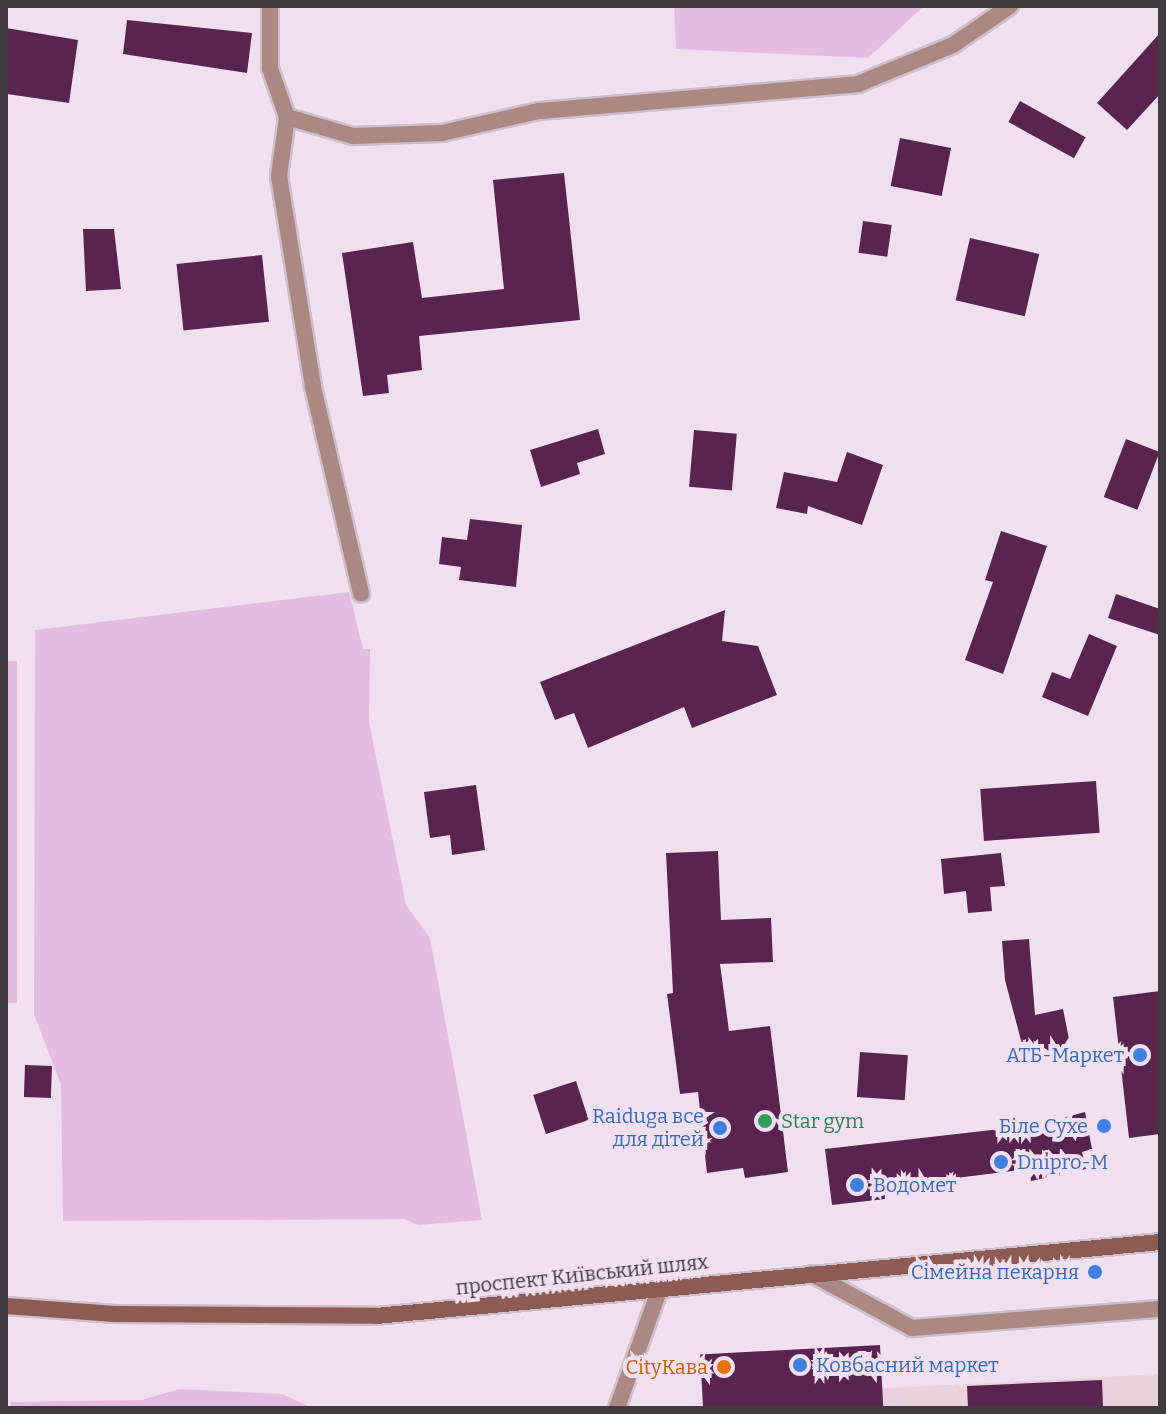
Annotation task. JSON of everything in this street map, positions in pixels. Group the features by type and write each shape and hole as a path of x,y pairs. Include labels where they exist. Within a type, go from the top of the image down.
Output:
{"main road":[{"name":"проспект Київський шлях","path":"6,1306 115,1314 376,1316 1160,1242"}],"street":[{"path":"270,6 270,68 287,117 279,176 313,387 361,594"},
{"path":"287,117 353,136 442,133 539,111 858,84 953,45 1010,6"},
{"path":"812,1274 912,1328 1160,1309"},
{"path":"617,1408 660,1288"}],"shaded area":[{"path":"674,6 924,6 868,58 676,49"},
{"path":"349,592 363,649 370,649 369,722 406,905 430,938 482,1220 418,1225 404,1219 63,1221 61,1085 34,1014 35,630"},
{"path":"6,661 17,661 17,1003 6,1003"},
{"path":"1160,1374 1160,1408 687,1404 887,1388"},
{"path":"179,1389 282,1394 312,1408 10,1408 11,1402 142,1400"}],"building":[{"path":"127,20 252,33 247,73 123,54"},
{"path":"6,28 78,40 69,103 7,94"},
{"path":"1160,33 1160,94 1127,130 1097,103"},
{"path":"1020,101 1086,137 1074,158 1008,122"},
{"path":"900,138 951,148 942,196 891,186"},
{"path":"564,173 580,320 419,336 422,370 387,375 389,393 363,396 342,253 413,242 422,298 504,289 493,180"},
{"path":"863,221 892,225 887,257 859,253"},
{"path":"83,229 114,229 121,289 86,291"},
{"path":"970,238 1039,254 1025,316 956,300"},
{"path":"262,255 269,322 183,331 176,264"},
{"path":"598,429 605,454 577,463 580,474 541,487 530,450"},
{"path":"694,430 737,434 732,491 689,487"},
{"path":"1126,439 1160,452 1137,510 1104,497"},
{"path":"847,452 883,465 862,525 808,506 807,514 776,508 784,472 837,482"},
{"path":"470,519 522,525 516,587 459,580 461,567 439,564 442,537 467,540"},
{"path":"1001,531 1047,546 1003,674 965,660 993,582 985,580"},
{"path":"1116,594 1160,609 1160,635 1108,618"},
{"path":"725,610 722,641 758,646 777,695 692,728 684,707 588,748 574,713 555,720 540,682"},
{"path":"1089,634 1117,646 1088,716 1042,697 1052,672 1070,679"},
{"path":"1096,781 1100,833 984,841 980,789"},
{"path":"476,785 485,850 452,855 450,835 430,838 424,792"},
{"path":"718,851 721,920 771,918 773,962 720,964 729,1031 770,1026 788,1172 745,1178 743,1168 707,1173 698,1092 680,1094 667,994 673,993 666,853"},
{"path":"1001,853 1005,886 990,887 992,911 968,913 966,891 944,894 941,859"},
{"path":"1029,939 1035,1015 1063,1009 1071,1049 1026,1059 1005,980 1002,941"},
{"name":"АТБ-Маркет","path":"1160,991 1160,1134 1129,1138 1113,997"},
{"path":"860,1052 908,1055 905,1100 857,1097"},
{"path":"25,1065 52,1066 51,1098 24,1097"},
{"path":"576,1081 589,1120 546,1134 533,1095"},
{"path":"1085,1112 1092,1149 1082,1152 1086,1169 1031,1181 1029,1169 884,1187 885,1199 832,1205 825,1149 1036,1125"},
{"path":"880,1345 883,1408 703,1408 700,1354"},
{"path":"1102,1380 1103,1408 968,1408 967,1386"}],"place":[{"name":"АТБ-Маркет","path":"1140,1055"},
{"name":"Star gym","path":"765,1121"},
{"name":"Біле Сухе","path":"1104,1126"},
{"name":"Raiduga все для дітей","path":"720,1128"},
{"name":"Dnipro-M","path":"1001,1162"},
{"name":"Водомет","path":"857,1185"},
{"name":"Сімейна пекарня","path":"1095,1272"},
{"name":"Ковбасний маркет","path":"800,1365"},
{"name":"CityКава","path":"724,1367"}]}
